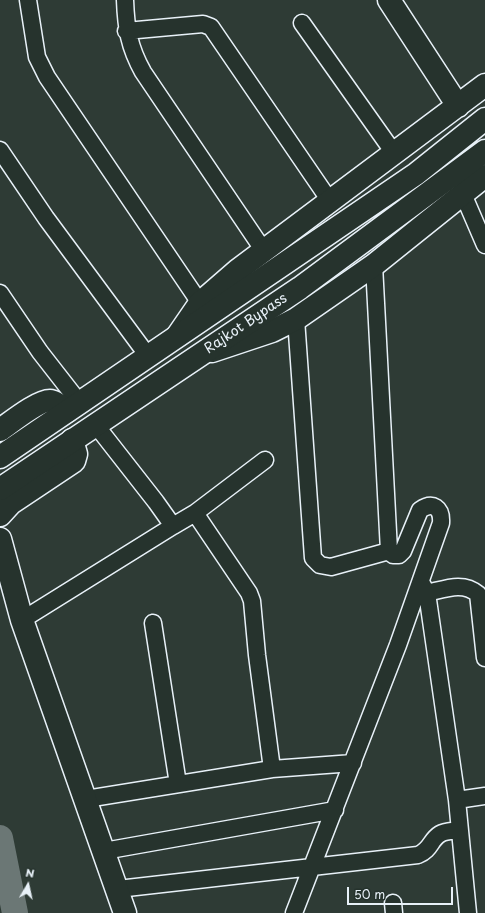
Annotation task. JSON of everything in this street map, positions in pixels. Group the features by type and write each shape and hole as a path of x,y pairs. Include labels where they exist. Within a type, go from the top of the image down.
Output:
{"main road":[{"path":"390,0 458,106"},
{"path":"175,339 200,303 238,270 485,85"},
{"name":"Rajkot Bypass","path":"0,457 416,174 485,119"},
{"name":"Rajkot Bypass","path":"0,489 300,288 485,150"},
{"path":"199,355 272,331 296,318 374,265 485,176"},
{"path":"0,430 41,403 49,400 73,406"},
{"path":"0,514 11,503 74,462 76,454 72,440"},
{"path":"0,539 22,620 125,913"}],"street":[{"path":"28,0 37,57 47,77 200,303"},
{"path":"125,0 126,31 132,49 143,72 264,251"},
{"path":"302,23 394,153"},
{"path":"126,31 202,24 211,27 330,201"},
{"path":"0,150 46,218 148,356"},
{"path":"463,194 485,245"},
{"path":"294,913 424,588 441,523 441,514 439,509 432,506 424,507 420,510 403,551 399,555 393,555 389,551 374,265"},
{"path":"0,293 40,352 73,406"},
{"path":"296,318 313,558 320,565 331,566 389,551"},
{"path":"95,424 173,526"},
{"path":"22,620 196,513 266,460"},
{"path":"196,513 249,593 252,601 257,655 272,769"},
{"path":"424,588 456,586 472,588 478,594 485,658"},
{"path":"424,588 457,800 468,913"},
{"path":"153,623 178,784"},
{"path":"86,799 272,769 353,763"},
{"path":"457,800 485,796"},
{"path":"104,851 335,810"},
{"path":"118,890 312,866 418,855 426,852 435,838 441,833 459,830"}],"waterway":[{"path":"0,838 15,913"}]}
